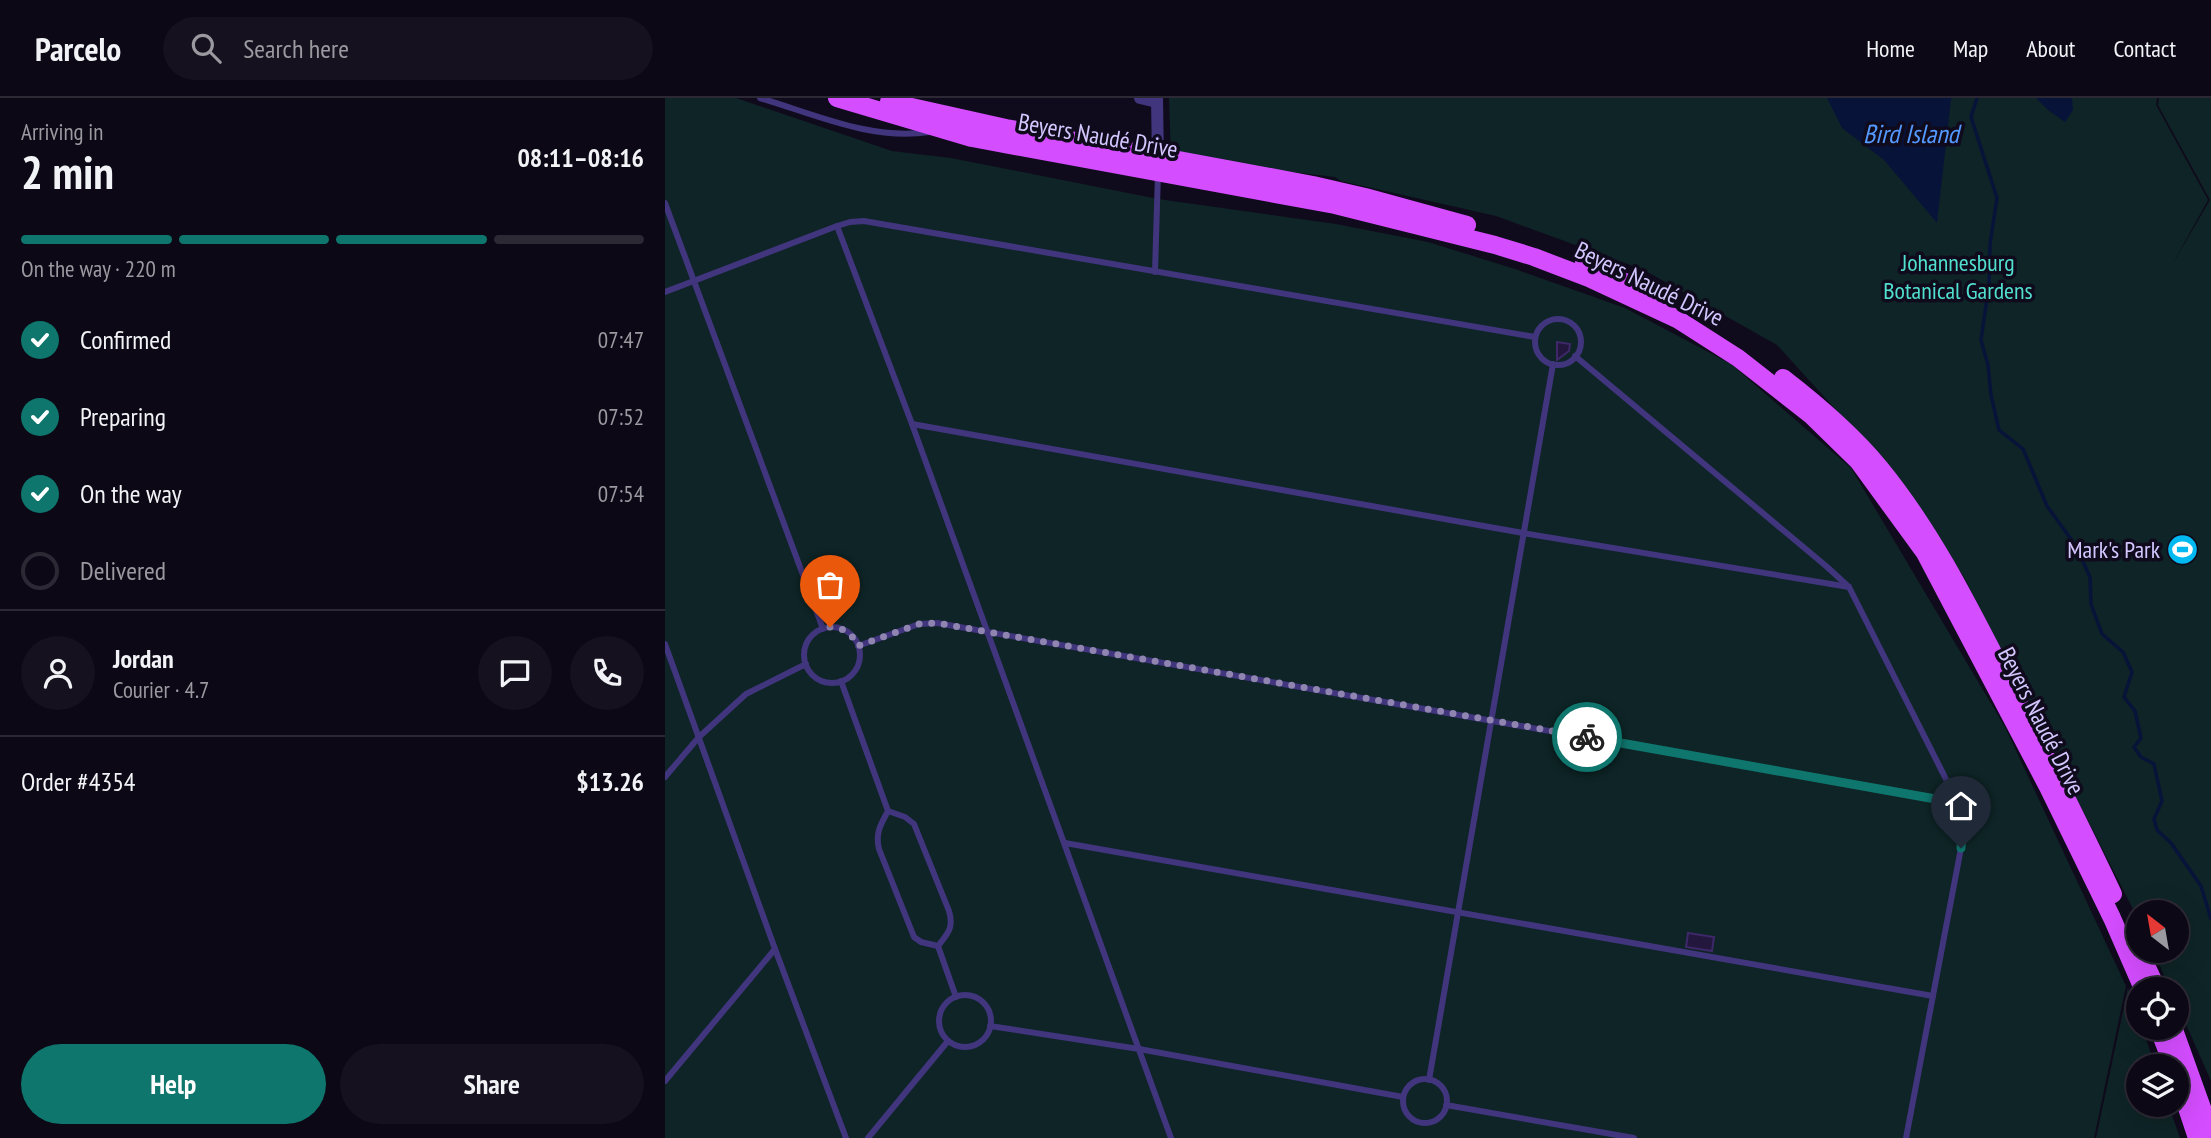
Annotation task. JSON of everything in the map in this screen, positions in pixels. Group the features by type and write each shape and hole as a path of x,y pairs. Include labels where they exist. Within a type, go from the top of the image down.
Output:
{"main road":[{"name":"Beyers Naudé Drive","path":"837,98 982,140 1158,164 1365,197 1552,251 1624,280 1689,314 1745,348 1834,420 1879,467 1918,519 1941,556 2029,723 2126,921"},
{"name":"Beyers Naudé Drive","path":"876,98 1394,218 1495,245 1566,268 1668,315 1738,358 1812,416 1859,461 1925,553 2047,787 2112,918 2138,977"},
{"path":"2178,1040 2211,1133"},
{"path":"2189,1114 2197,1138"}],"street":[{"name":"Beyers Naudé Drive","path":"1140,98 1157,100"},
{"path":"1157,100 1158,164"}],"lane":[{"path":"760,98 868,131 915,134 941,130"},
{"path":"1155,272 1158,164"},
{"path":"665,203 823,629"},
{"path":"665,292 837,226 864,221 1535,337"},
{"path":"837,226 1171,1138"},
{"path":"1556,319 1568,321 1579,334 1580,346 1575,356 1565,363 1553,364 1539,355 1535,337 1545,323 1556,319"},
{"path":"1575,356 1849,587 1958,803 1963,825 1961,848 1906,1138"},
{"path":"1429,1080 1553,364"},
{"path":"912,425 1523,533 1849,587"},
{"path":"858,646 919,624 937,623 1958,803"},
{"path":"823,629 844,630 851,634 858,646 860,653 857,667 848,678 841,681 820,680 809,671 806,664 807,643 816,632 823,629"},
{"path":"665,644 846,1138"},
{"path":"665,777 699,737 746,694 806,664"},
{"path":"841,681 888,811 879,829 879,849 914,937 921,942 938,946"},
{"path":"888,811 905,817 914,824 949,911 952,921 938,946"},
{"path":"1065,843 1933,996"},
{"path":"938,946 956,997"},
{"path":"665,1081 775,949"},
{"path":"969,996 982,1002 989,1013 990,1026 984,1038 973,1045 960,1047 948,1041 940,1030 939,1017 945,1005 956,997 969,996"},
{"path":"990,1026 1139,1049 1403,1097"},
{"path":"868,1138 948,1041"},
{"path":"1429,1080 1443,1088 1447,1105 1437,1119 1421,1122 1407,1113 1403,1097 1413,1083 1429,1080"},
{"path":"1447,1105 1634,1138"}],"green space":[{"path":"665,98 736,98 892,151 951,158 1158,199 1336,224 1428,242 1625,308 1731,364 1851,468 2005,727 2126,986 2094,1138 665,1138"},
{"name":"Johannesburg Botanical Gardens","path":"1169,98 2157,98 2156,105 2208,200 2172,265 2210,200 2158,105 2159,98 2211,98 2211,1081 2189,1031 2189,977 2165,977 2159,963 2189,963 2189,900 2128,900 1964,577 1918,507 1867,444 1777,345 1644,270 1496,216 1341,181 1335,177 1171,158"},
{"path":"2126,997 2126,1040 2146,1040 2151,1054 2126,1054 2126,1117 2173,1117 2180,1138 2096,1138"}],"water":[{"name":"Bird Island","path":"1827,98 1953,98 1937,223 1884,160 1842,128"},
{"path":"2036,98 2072,98 2073,110 2065,122"}],"building":[{"path":"1557,342 1570,344 1569,351 1557,360"},
{"path":"1688,933 1714,937 1712,951 1686,947"}],"waterway":[{"path":"1977,98 1971,117 1997,198 1981,340 1999,430 2023,449 2047,506 2076,546 2090,577 2091,604 2102,634 2123,652 2132,672 2124,697 2135,711 2141,738 2134,747 2141,757 2154,764 2162,801 2154,819 2157,830 2171,843 2201,886 2211,919"}],"way so far":[{"path":"830,627 851,634 858,646 919,624 937,623 1587,737"}],"place":[{"name":"Mark's Park","path":"2183,550"}],"route":[{"path":"1587,737 1958,803 1963,825 1961,848"}]}
